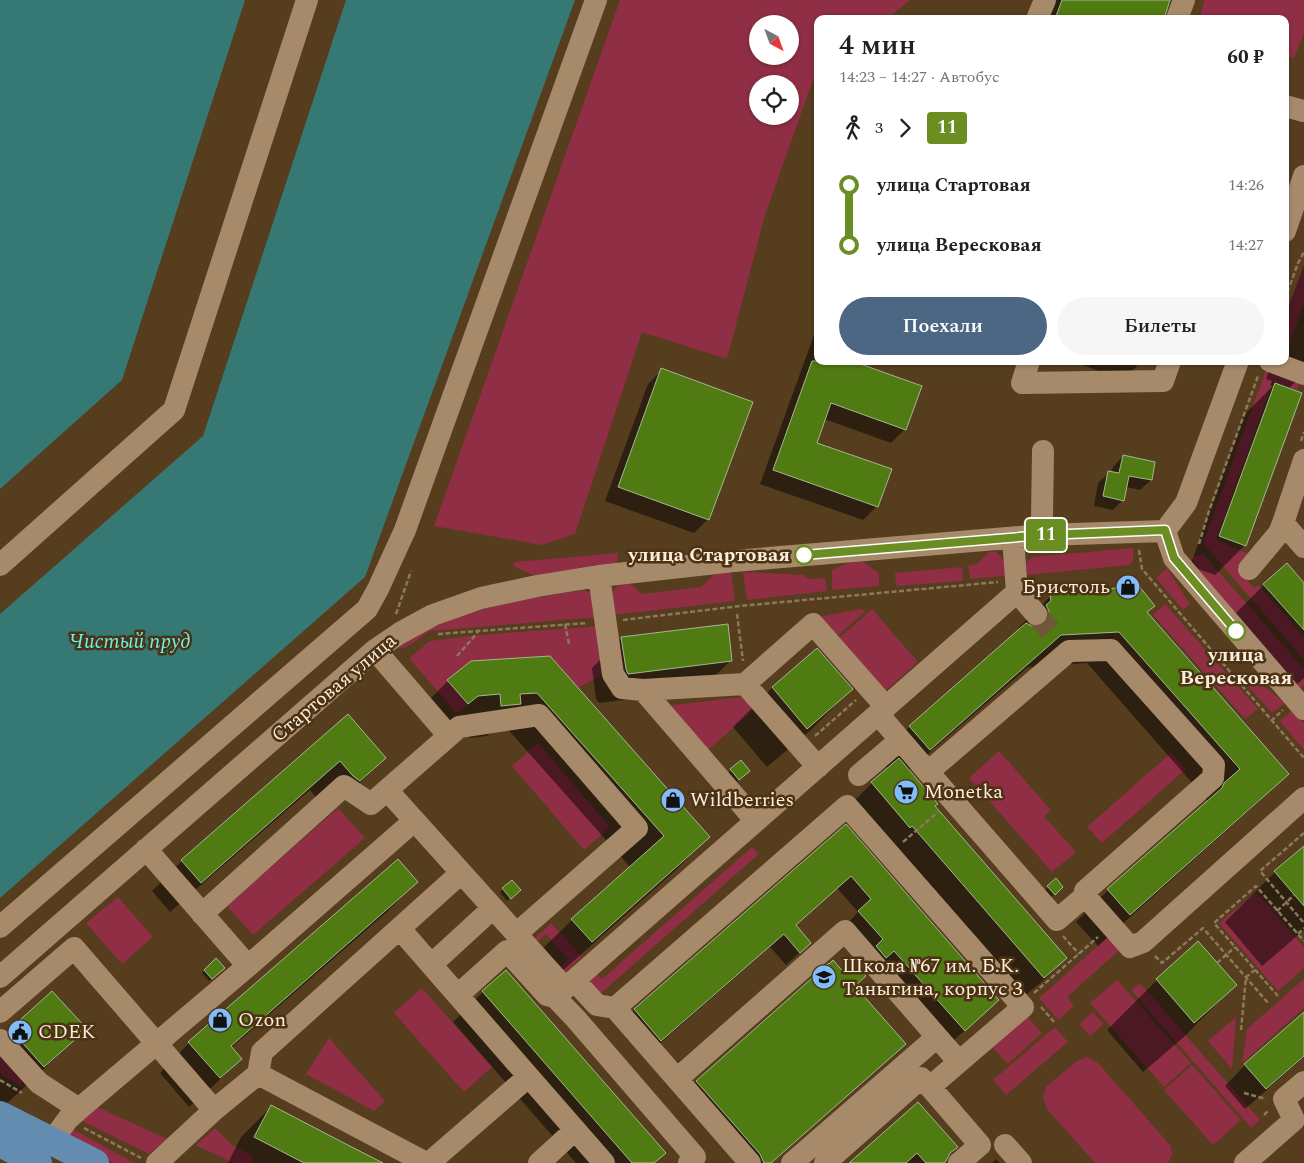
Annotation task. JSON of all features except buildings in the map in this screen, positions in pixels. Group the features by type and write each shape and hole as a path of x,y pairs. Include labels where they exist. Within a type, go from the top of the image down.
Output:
{"main road":[{"path":"0,1115 44,1152"},
{"path":"0,1142 94,1163"}],"street":[{"path":"0,565 174,410 307,0"},
{"path":"0,927 367,609 405,530 596,0"},
{"path":"1039,15 1045,0"},
{"path":"1178,15 1184,0"},
{"path":"1289,107 1304,111"},
{"path":"1289,219 1304,176"},
{"path":"1027,365 1022,383 1163,381 1169,365"},
{"path":"1237,365 1186,503 1165,530 1174,558 1304,709"},
{"path":"1264,368 1304,374"},
{"path":"1043,451 1042,517 1044,535"},
{"path":"1249,569 1279,533 1304,460"},
{"path":"1283,523 1304,547"},
{"name":"Стартовая улица","path":"0,978 375,650 395,635 433,615 481,598 537,586 599,576 725,562 1044,535 1165,530"},
{"path":"1013,538 1017,586 1036,614"},
{"path":"599,576 613,674 622,688 643,690 749,680 813,624 882,710 900,740 1057,920 1085,896 1085,891 1213,778 1214,765 1111,650 1063,644 928,772"},
{"path":"458,995 507,951 547,995 565,988 822,764 1017,586"},
{"path":"375,650 449,736"},
{"path":"749,680 822,764"},
{"path":"643,690 756,821"},
{"path":"202,914 344,786 370,804 459,727 539,715 637,828 516,934"},
{"path":"859,775 900,740"},
{"path":"387,790 565,988 597,1005 615,1008 750,1163"},
{"path":"1085,896 1130,947 1143,942 1304,798"},
{"path":"615,1008 847,806 1023,1007 930,1087"},
{"path":"44,1152 68,1119 79,1109 248,966 414,821"},
{"path":"146,849 248,966"},
{"path":"158,1163 214,1110 258,1074 262,1052 461,873"},
{"path":"432,964 493,908"},
{"path":"400,929 604,1163"},
{"path":"677,1079 844,931 959,1062"},
{"path":"0,1012 74,948 214,1110"},
{"path":"565,988 576,1019 695,1158 689,1163"},
{"path":"792,1163 937,1037"},
{"path":"0,1040 38,1083 79,1109"},
{"path":"258,1074 428,1163 528,1077"},
{"path":"825,1163 922,1078 980,1144 959,1163"},
{"path":"1251,1161 1294,1120 1284,1099 1301,1090"},
{"path":"539,1163 575,1130"},
{"path":"1005,1145 1020,1163"}],"path":[{"path":"1289,288 1304,252"},
{"path":"1199,544 1209,511 1264,368"},
{"path":"1138,547 1142,570 1304,758"},
{"path":"395,617 411,570"},
{"path":"437,634 606,622 747,606 1017,586"},
{"path":"737,614 743,665 749,680"},
{"path":"565,624 569,644"},
{"path":"456,656 479,631"},
{"path":"822,764 809,741 862,695"},
{"path":"1304,833 1260,871 1304,923"},
{"path":"1278,996 1214,923 1256,886 1304,941"},
{"path":"1277,910 1294,895"},
{"path":"1031,996 1111,925"},
{"path":"1143,942 1162,963 1203,928 1269,1004"},
{"path":"1298,934 1304,928"},
{"path":"1217,963 1236,947"},
{"path":"1241,1030 1246,977 1255,970"}],"shaded area":[{"path":"620,0 910,0 892,15 814,15 814,79 799,119 799,75 749,75 749,125 797,125 765,215 727,359 642,332 575,534 542,545 434,526"},
{"path":"1204,0 1304,0 1304,33 1294,58 1289,56 1289,15 1201,15"},
{"path":"1304,265 1304,303 1289,346 1289,305"},
{"path":"1266,370 1299,383 1297,390 1273,381 1216,540 1251,555 1237,568 1254,588 1258,585 1304,637 1304,660 1203,543"},
{"path":"1133,548 1133,562 1129,565 1027,575 1026,562 1032,557"},
{"path":"989,552 996,552 1003,560 1006,576 970,579 968,566 977,564"},
{"path":"618,553 617,564 540,575 533,575 513,566 514,562"},
{"path":"1203,554 1304,669 1304,685 1300,688 1196,567 1192,557"},
{"path":"862,561 879,573 879,586 832,590 832,570 847,563"},
{"path":"962,567 963,581 896,586 895,573"},
{"path":"1167,568 1190,604 1183,610 1156,578"},
{"path":"731,572 735,601 614,615 611,594 618,585 630,583 642,594 701,587 715,574"},
{"path":"743,572 803,575 808,579 825,578 827,591 747,600"},
{"path":"584,590 591,593 598,617 430,631 405,648 398,647 429,629 461,616 508,602"},
{"path":"1165,604 1258,709 1245,719 1153,615"},
{"path":"861,609 866,611 834,639 817,617"},
{"path":"872,609 918,662 883,693 837,640"},
{"path":"601,626 607,672 578,688 550,656 471,661 448,680 468,704 456,713 409,658 430,641 479,635"},
{"path":"1251,676 1285,703 1272,713 1243,681"},
{"path":"749,696 758,706 707,751 667,706"},
{"path":"1292,710 1304,724 1304,750 1280,721"},
{"path":"538,743 610,827 584,850 512,766"},
{"path":"999,751 1051,810 1044,816 1076,852 1052,872 969,778"},
{"path":"1171,753 1186,769 1102,843 1087,827"},
{"path":"338,808 365,838 253,935 227,906"},
{"path":"752,847 759,854 599,995 585,979 594,970 602,979"},
{"path":"1256,892 1304,947 1304,968 1278,991 1219,923"},
{"path":"118,897 153,937 122,964 86,923"},
{"path":"551,923 582,957 564,973 559,968 568,959 546,934 536,943 534,939"},
{"path":"1111,934 1123,947 1067,997 1074,1006 1058,1020 1039,998"},
{"path":"1304,979 1304,1008 1242,1063 1247,1029"},
{"path":"1117,980 1191,1063 1164,1087 1090,1003"},
{"path":"1140,983 1260,1120 1251,1128 1131,990"},
{"path":"422,988 492,1067 464,1092 394,1013"},
{"path":"1093,1012 1104,1024 1090,1036 1079,1024"},
{"path":"1027,1016 1042,1033 1008,1064 992,1047"},
{"path":"1236,1017 1232,1069 1208,1041"},
{"path":"1055,1027 1068,1042 1006,1095 993,1080"},
{"path":"329,1038 385,1101 374,1111 306,1074"},
{"path":"0,1056 21,1079 22,1087 0,1073"},
{"path":"1088,1057 1098,1063 1171,1146 1172,1155 1168,1163 1095,1163 1047,1109 1043,1098 1046,1087 1078,1060"},
{"path":"1192,1065 1241,1120 1213,1145 1164,1090"},
{"path":"93,1105 167,1139 149,1154 78,1119"},
{"path":"69,1127 134,1163 114,1163 71,1143"},
{"path":"215,1128 231,1144 254,1157 251,1163 233,1163 196,1145"}],"water":[{"path":"0,0 245,0 122,380 0,489"},
{"name":"Чистый пруд","path":"346,0 575,0 365,577 0,898 0,614 203,436"}],"tunnel":[{"path":"1036,614 1057,638"}],"bus line":[{"name":"11","path":"804,555 1044,535 1165,530 1174,558 1236,631"}],"place":[{"name":"улица Стартовая","path":"804,555"},
{"name":"Бристоль","path":"1128,587"},
{"name":"улица Вересковая","path":"1236,631"},
{"name":"Monetka","path":"906,792"},
{"name":"Wildberries","path":"673,800"},
{"name":"Школа №67 им. Б.К. Таныгина, корпус 3","path":"824,977"},
{"name":"Ozon","path":"220,1020"},
{"name":"CDEK","path":"20,1032"}]}
